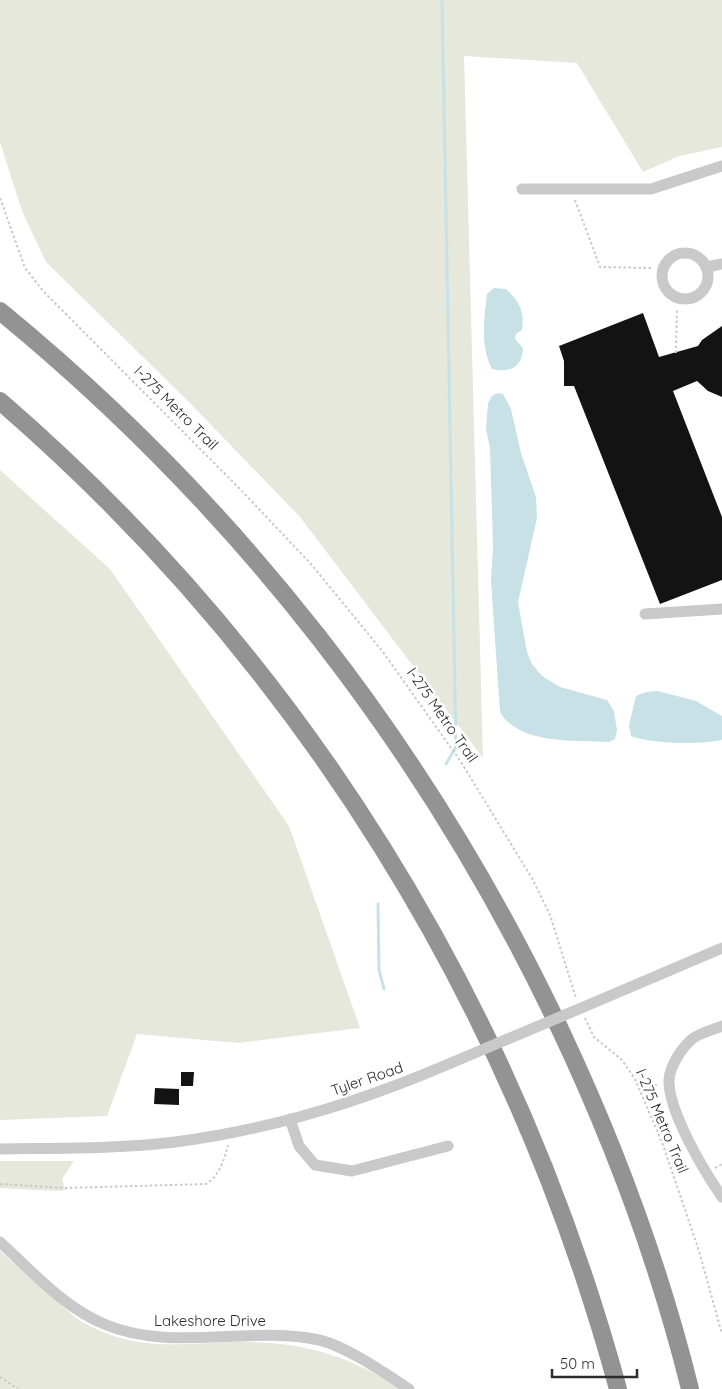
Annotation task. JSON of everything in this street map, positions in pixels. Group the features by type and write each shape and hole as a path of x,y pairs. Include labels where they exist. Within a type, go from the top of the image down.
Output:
{"highway":[{"path":"0,311 132,427 221,518 288,596 333,653 431,794 506,920 576,1064 640,1223 670,1315 690,1389"},
{"path":"0,401 78,471 123,516 215,617 284,704 370,826 433,930 531,1134 588,1286 618,1389"}],"street":[{"path":"522,189 573,193 651,189 722,166"},
{"path":"684,252 698,256 707,267 709,280 702,292 690,299 683,299 676,297 666,289 657,268 671,257 684,252"},
{"path":"707,267 722,264"},
{"path":"645,614 722,609"},
{"name":"Tyler Road","path":"0,1150 124,1146 173,1142 230,1134 290,1119 354,1101 452,1063 722,948"},
{"path":"722,1026 692,1039 678,1054 669,1078 672,1101 705,1172 722,1197"},
{"path":"290,1119 299,1146 315,1165 352,1171 448,1146"},
{"name":"Lakeshore Drive","path":"0,1242 71,1305 106,1325 128,1333 152,1337 260,1334 320,1340 366,1361 409,1389"}],"path":[{"path":"573,193 600,267 657,268"},
{"name":"I-275 Metro Trail","path":"0,198 25,268 43,291 239,488 311,564 383,652 447,741 533,880 550,915 578,1003"},
{"path":"676,353 677,308"},
{"name":"I-275 Metro Trail","path":"582,1011 594,1037 622,1060 641,1092 663,1144 699,1251 722,1334"},
{"path":"641,1092 669,1078"},
{"path":"0,1184 64,1188 206,1184 213,1179 224,1162 230,1134"},
{"path":"0,1377 18,1389"}],"shaded area":[{"path":"0,0 722,0 722,147 679,156 643,172 577,63 464,56 483,758 300,517 190,403 46,262 22,211 0,142"},
{"path":"0,470 110,569 289,826 360,1028 238,1043 137,1034 107,1116 0,1120"},
{"path":"0,1161 74,1161 62,1179 65,1190 59,1191 0,1188"},
{"path":"0,1251 76,1318 101,1331 125,1339 148,1343 242,1342 269,1343 304,1348 354,1363 400,1389 0,1389"}],"water":[{"path":"494,288 506,289 511,293 518,302 523,317 522,330 516,334 515,339 523,348 522,355 514,367 504,370 492,369 484,342 487,294"},
{"path":"498,393 503,394 511,409 521,453 536,497 537,518 518,602 527,652 532,664 542,676 560,687 607,700 614,711 617,730 615,739 609,742 549,739 534,735 520,730 509,723 500,712 491,581 493,547 490,448 486,429 488,403 492,396"},
{"path":"658,691 696,701 722,716 722,740 702,743 676,743 651,741 631,736 629,725 636,696 646,692"}],"building":[{"path":"643,313 659,357 698,346 702,340 722,326 722,397 708,391 697,381 673,391 722,517 722,580 660,604 574,386 564,386 564,361 559,346"},
{"path":"181,1072 194,1072 193,1086 181,1086"},
{"path":"155,1088 179,1089 179,1105 154,1104"}],"waterway":[{"path":"442,0 456,747 446,764"},
{"path":"378,904 379,970 384,989"}]}
